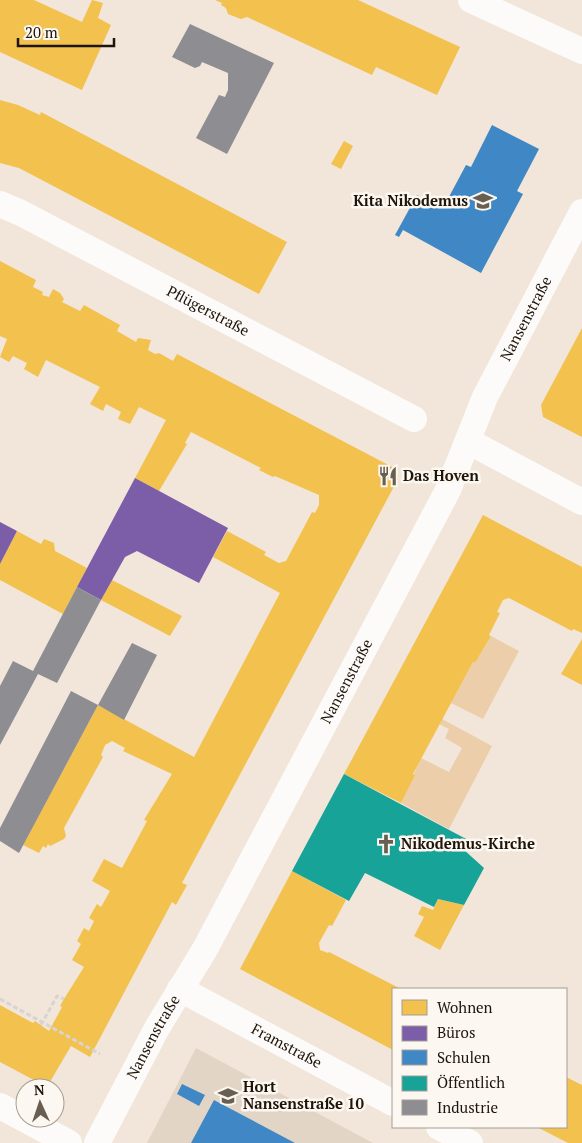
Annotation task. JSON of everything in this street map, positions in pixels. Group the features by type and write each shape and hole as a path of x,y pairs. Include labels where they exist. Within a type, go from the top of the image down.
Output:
{"street":[{"path":"471,0 582,50"},
{"name":"Pflügerstraße","path":"0,204 30,217 414,419"},
{"name":"Nansenstraße","path":"98,1143 148,1043 209,941 448,490 485,397 582,212"},
{"path":"468,441 582,502"},
{"name":"Framstraße","path":"180,989 392,1102"},
{"path":"0,1106 69,1143"},
{"path":"441,1128 470,1143"}],"path":[{"path":"42,1023 57,996 64,999"},
{"path":"0,999 100,1054"}],"shaded area":[{"path":"491,636 519,651 483,719 451,703 473,662 475,663"},
{"path":"442,719 492,746 449,829 401,803 421,758 449,772 462,748 445,738 449,729 439,724"},
{"name":"Hort Nansenstraße 10","path":"196,1048 373,1143 147,1143"}],"building: Wohnen":[{"path":"0,0 34,0 82,22 92,0 103,3 98,18 111,25 82,90 0,52"},
{"path":"215,0 358,0 460,47 437,95 376,67 372,75 247,17 241,19 228,14 226,8 221,5 222,3"},
{"path":"0,100 18,105 40,115 41,112 287,242 259,294 19,168 0,163"},
{"path":"344,141 353,146 341,169 331,164"},
{"path":"0,261 36,280 33,287 43,292 42,295 49,297 53,289 60,293 64,299 62,302 80,311 84,305 120,325 117,331 136,342 138,338 151,340 148,350 155,354 159,353 173,361 177,354 396,469 398,479 182,883 187,885 176,905 172,902 90,1057 71,1046 52,1078 30,1078 0,1062 0,1005 33,1023 35,1021 49,1031 62,1007 60,1006 84,967 72,960 81,944 77,941 84,928 89,931 94,921 89,918 97,904 101,907 110,891 92,881 104,859 122,868 147,821 144,820 172,774 123,751 125,748 112,741 105,745 101,755 103,757 64,828 66,836 64,839 50,846 48,844 46,848 43,846 39,853 23,845 98,705 194,757 280,593 213,557 227,531 266,552 264,555 279,563 286,561 312,512 315,513 319,505 319,495 275,476 273,477 259,470 261,468 191,432 185,443 187,444 159,491 135,478 166,420 139,407 130,424 118,419 121,412 106,404 103,411 90,404 100,387 46,360 38,377 24,369 27,363 13,356 9,362 0,357 7,339 0,336"},
{"path":"582,328 582,437 543,417 541,405"},
{"path":"483,515 582,567 582,633 573,629 572,631 509,598 503,600 497,612 500,613 489,635 491,636 475,663 473,662 413,774 415,775 401,803 344,774"},
{"path":"17,531 41,544 44,539 54,543 55,551 87,568 63,614 0,580 0,564"},
{"path":"112,580 182,616 170,636 101,600"},
{"path":"582,639 582,685 561,674"},
{"path":"292,871 346,900 332,926 329,925 319,943 320,950 329,952 399,988 392,988 392,1049 240,969"},
{"path":"438,899 464,905 440,950 414,936 424,917 418,914 422,906 433,910"},
{"path":"567,1078 582,1085 582,1143 568,1143 539,1128 567,1128"}],"building: Büros":[{"path":"135,478 228,528 199,583 137,551 125,557 101,600 77,587"},
{"path":"0,522 17,531 0,564"}],"building: Schulen":[{"name":"Kita Nikodemus","path":"492,125 539,149 517,191 523,194 481,273 403,230 399,237 395,235 417,195 443,208 466,165 471,167"},
{"path":"182,1084 205,1095 199,1106 177,1094"},
{"path":"214,1100 295,1143 191,1143"}],"building: Öffentlich":[{"name":"Nikodemus-Kirche","path":"344,774 468,840 463,849 484,868 464,905 438,899 434,907 365,873 349,901 292,871"}],"building: Industrie":[{"path":"190,24 274,63 227,154 196,138 219,95 225,97 228,90 228,73 202,62 200,66 195,68 172,57"},
{"path":"77,587 101,600 57,683 38,674 0,745 0,686 13,661 33,671"},
{"path":"132,643 157,655 124,720 98,705"},
{"path":"71,691 98,705 19,853 0,841 0,828"}],"place":[{"name":"Kita Nikodemus","path":"483,201"},
{"name":"Das Hoven","path":"388,476"},
{"name":"Nikodemus-Kirche","path":"386,844"},
{"name":"Hort Nansenstraße 10","path":"228,1096"}]}
